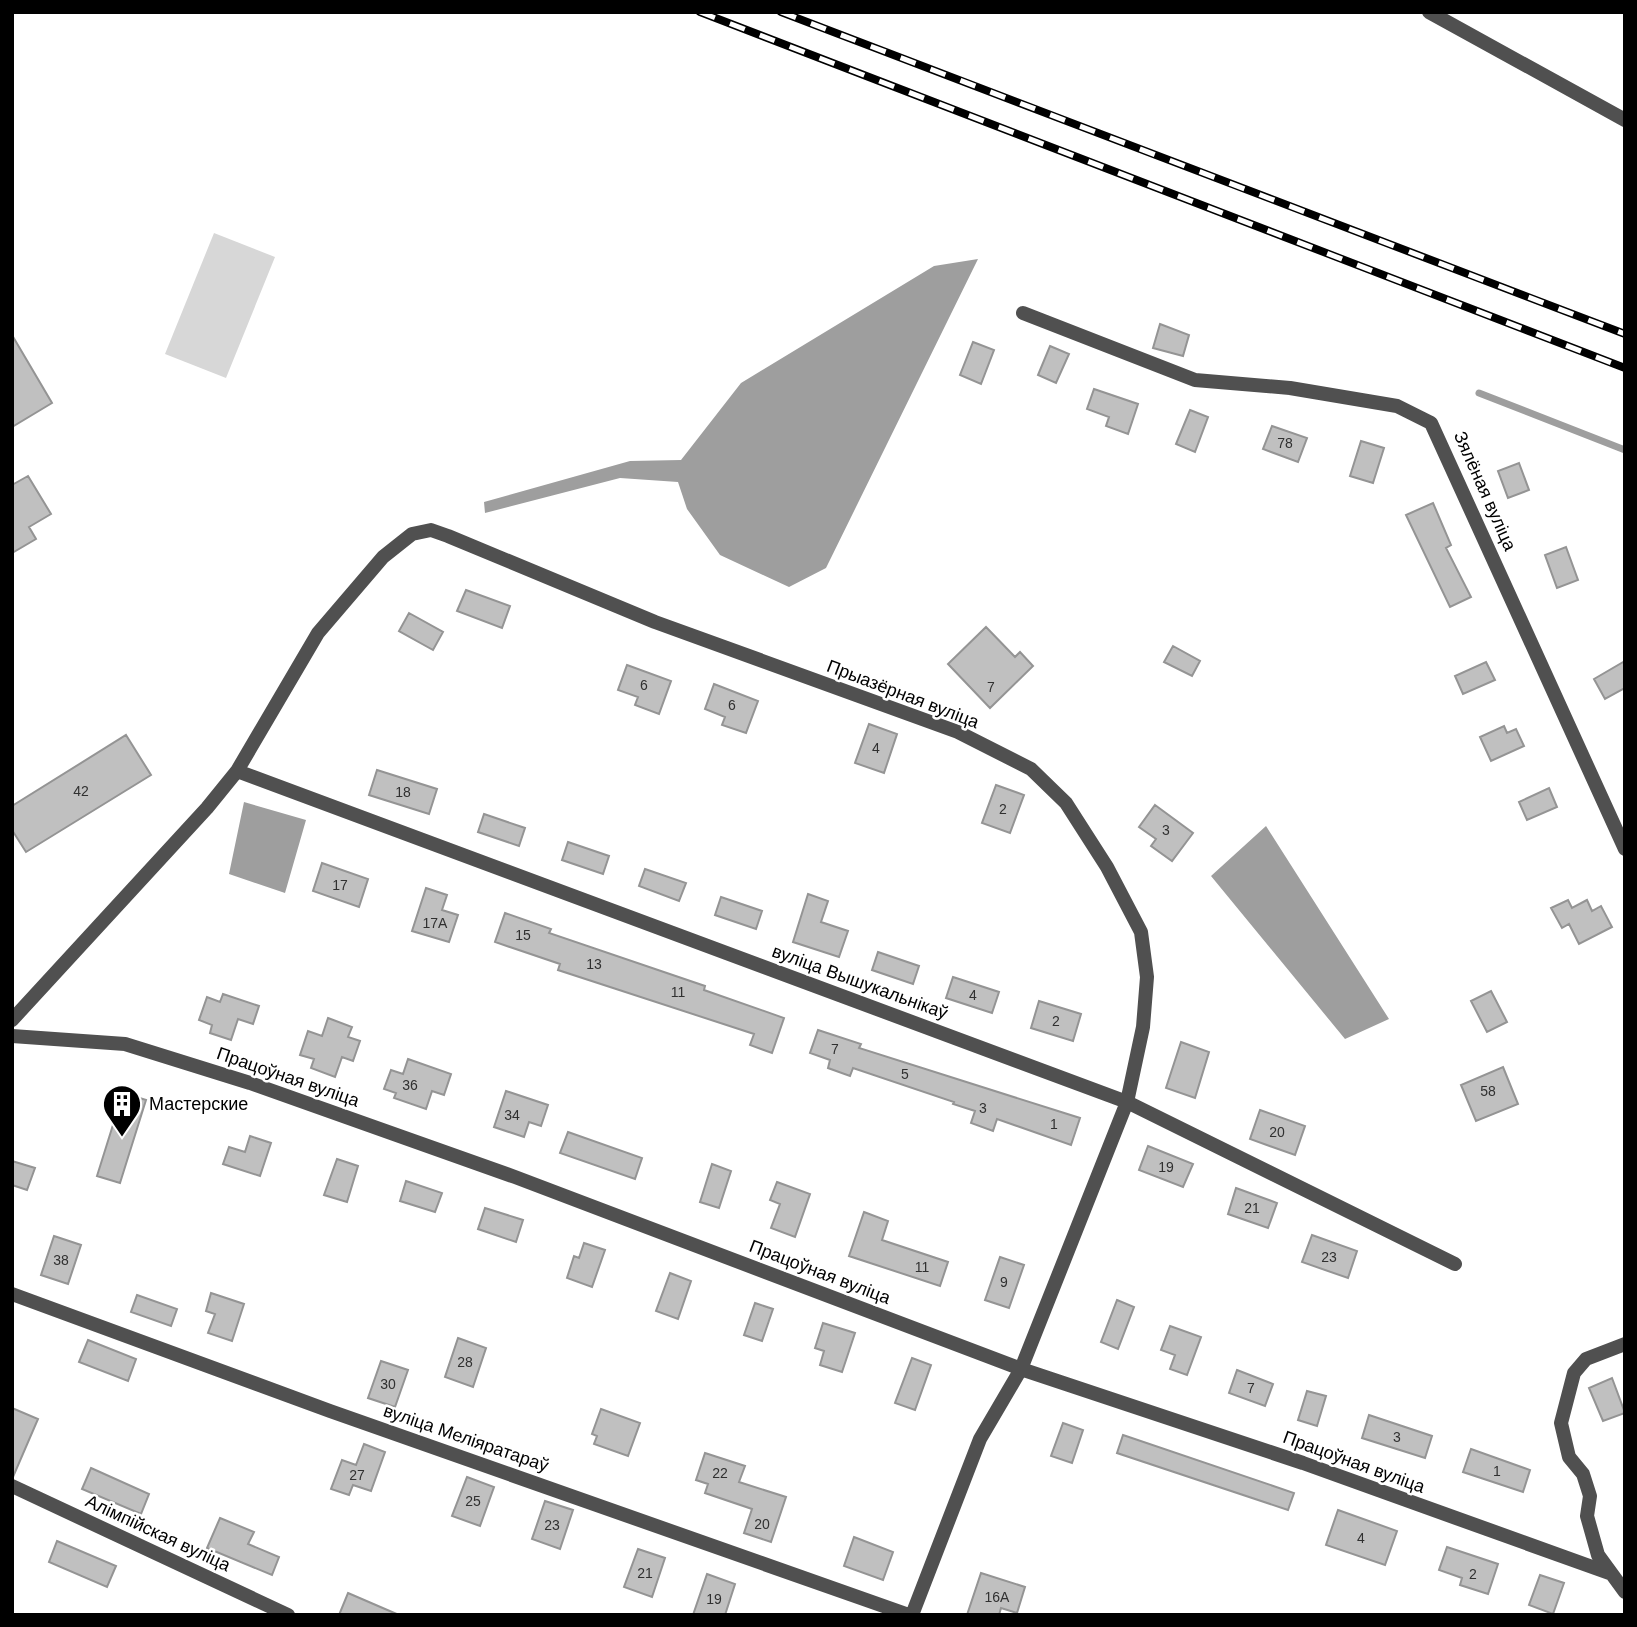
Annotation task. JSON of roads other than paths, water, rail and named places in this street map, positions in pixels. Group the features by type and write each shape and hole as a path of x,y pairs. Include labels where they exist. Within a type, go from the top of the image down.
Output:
{"street":[{"path":"1429,12 1625,120"},
{"name":"Зялёная вуліца","path":"1023,313 1195,380 1290,388 1397,405 1431,423 1625,849"},
{"name":"Прыазёрная вуліца","path":"237,771 318,633 383,557 412,534 431,530 655,622 958,732 1031,769 1066,803 1108,867 1142,932 1147,977 1143,1027 1127,1102 1021,1369 979,1439 910,1615"},
{"path":"12,1020 140,883 237,771"},
{"name":"вуліца Вышукальнікаў","path":"237,771 1127,1102 1455,1264"},
{"name":"Працоўная вуліца","path":"12,1035 125,1044 250,1083 515,1177 1021,1369 1303,1463 1609,1573"},
{"name":"вуліца Меліяратараў","path":"12,1294 910,1615"},
{"path":"1625,1344 1586,1359 1574,1373 1561,1423 1569,1457 1583,1474 1590,1496 1587,1516 1591,1536 1609,1573 1625,1592"},
{"name":"Алімпійская вуліца","path":"12,1486 288,1615"}],"waterway":[{"path":"1479,393 1625,450"}],"railway":[{"path":"700,12 1625,368"},
{"path":"781,12 1625,334"}],"place":[{"name":"Мастерские","path":"122,1138"}]}
